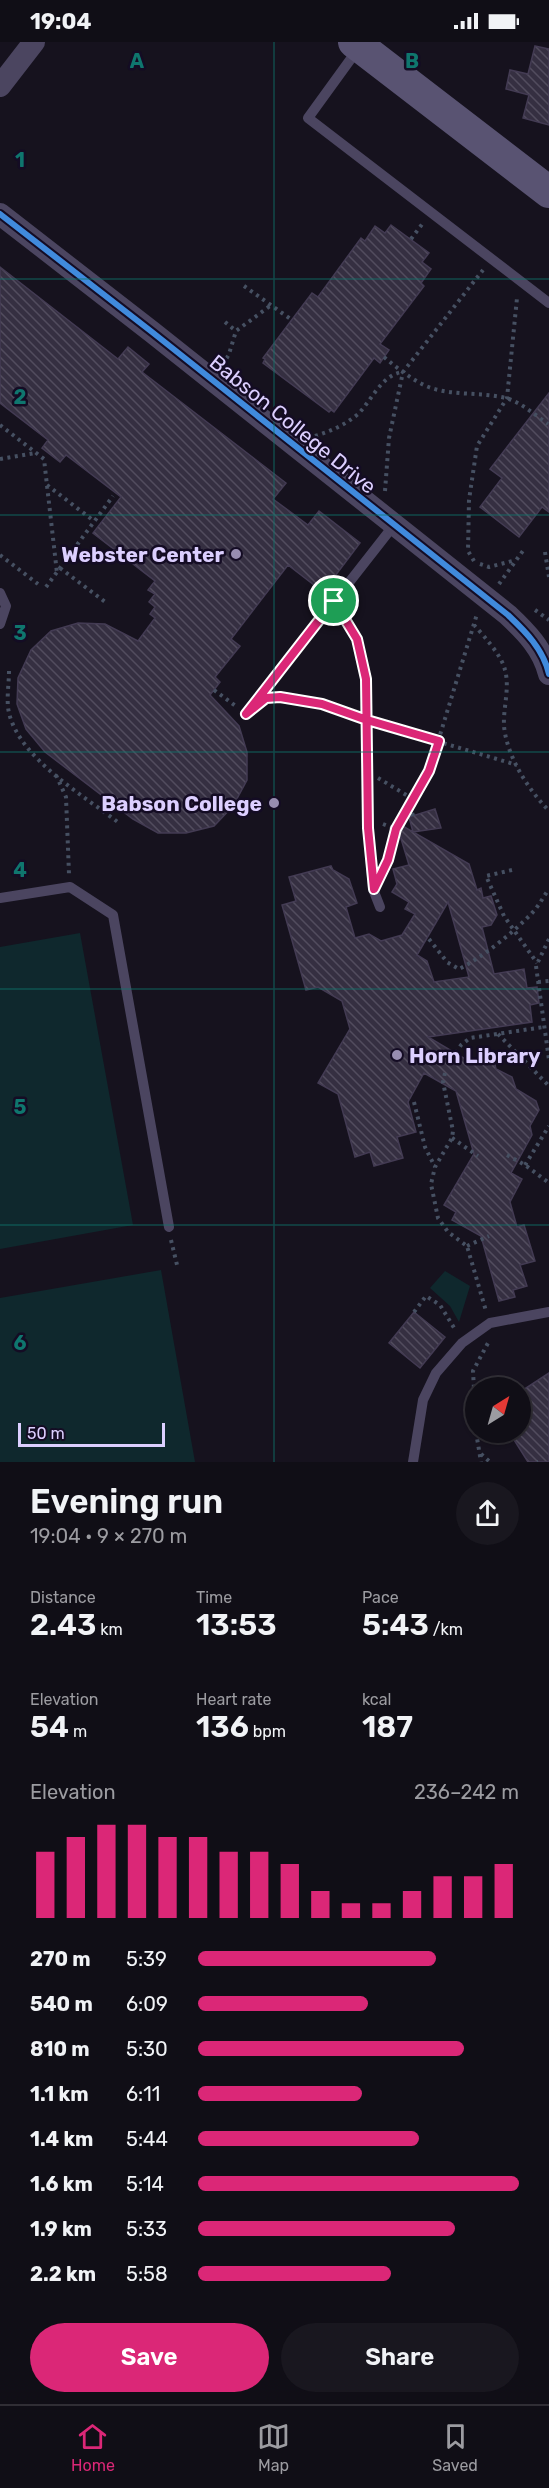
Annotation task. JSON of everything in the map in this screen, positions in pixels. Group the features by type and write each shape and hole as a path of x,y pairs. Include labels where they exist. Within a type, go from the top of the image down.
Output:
{"main road":[{"path":"357,44 549,192"}],"street":[{"path":"3,79 34,42"},
{"name":"Babson College Drive","path":"0,214 488,599 529,634 546,659"}],"lane":[{"path":"357,44 308,118 549,303"},
{"path":"246,714 334,601 387,521"},
{"path":"0,593 6,606 0,624"},
{"path":"334,601 357,639 366,679 368,828 374,889 380,907"},
{"path":"0,898 70,887 113,915 169,1227"},
{"path":"413,1462 423,1400 436,1373 462,1342 495,1322 549,1312"}],"path":[{"path":"411,239 431,213"},
{"path":"387,521 389,438 403,372 491,260"},
{"path":"516,560 489,567 475,563 468,551 469,500 477,446 507,398 519,282"},
{"path":"244,286 292,320"},
{"path":"223,365 236,331 270,306"},
{"path":"225,322 236,331"},
{"path":"384,357 428,387 466,395 507,398 521,404 548,424"},
{"path":"314,436 343,425 363,409 388,378 395,373 403,372"},
{"path":"0,426 44,459 57,573"},
{"path":"0,459 36,453"},
{"path":"47,485 94,521"},
{"path":"46,587 113,496"},
{"path":"374,889 388,860 396,829 429,771 478,609 488,599 525,548"},
{"path":"545,552 549,577"},
{"path":"0,555 38,584"},
{"path":"60,568 108,604"},
{"path":"474,625 490,644 505,670 504,726 507,742 516,765 549,811"},
{"path":"9,671 8,706 12,723 27,748 56,775 119,823"},
{"path":"214,690 246,714 266,698 280,697 322,704 516,765"},
{"path":"56,775 66,798 70,887"},
{"path":"378,778 408,796 413,816"},
{"path":"380,823 396,829"},
{"path":"512,870 486,876 512,930 537,963"},
{"path":"429,939 447,963 459,969 477,958 533,912 549,889"},
{"path":"549,939 537,963 549,1060"},
{"path":"538,982 549,981"},
{"path":"542,1005 549,1003"},
{"path":"456,1053 465,1040 544,1027"},
{"path":"498,1034 549,1086"},
{"path":"445,1073 443,1082 452,1121 452,1138 435,1167 431,1184 438,1218 448,1232 467,1246 495,1322 472,1371"},
{"path":"414,1102 425,1147 435,1167"},
{"path":"525,1165 549,1126"},
{"path":"452,1138 478,1156"},
{"path":"507,1155 549,1183"},
{"path":"169,1227 178,1269"},
{"path":"467,1246 489,1236"},
{"path":"414,1312 426,1296 448,1314 462,1342 472,1377"},
{"path":"478,1443 480,1462"},
{"path":"481,1454 490,1462"}],"green space":[{"path":"80,933 133,1225 0,1249 0,947"},
{"path":"161,1270 195,1462 0,1462 0,1298"},
{"path":"445,1271 470,1286 459,1322 450,1306 430,1288"}],"building":[{"path":"535,46 549,49 549,125 523,118 529,95 506,89 510,70 528,74"},
{"path":"391,225 429,253 422,262 431,269 421,283 424,286 380,344 389,350 380,363 374,358 334,412 331,410 329,412 263,363 265,359 263,358 312,293 318,297 361,238 365,241 375,226 385,233"},
{"name":"Webster Center","path":"0,267 118,359 128,347 149,364 142,372 286,483 273,499 308,525 319,511 360,543 323,592 288,565 231,639 240,646 215,677 220,682 210,695 239,726 247,752 247,780 233,806 214,826 186,833 158,833 133,819 45,752 26,729 17,704 18,678 31,650 51,631 78,623 105,624 138,641 155,618 150,614 155,607 149,602 155,594 148,590 155,581 93,533 121,497 66,455 60,462 42,448 48,440 0,403"},
{"path":"549,393 549,512 542,507 519,537 480,507 502,478 490,469"},
{"path":"435,809 441,828 413,832 409,817"},
{"name":"Horn Library","path":"396,822 469,864 477,890 481,888 483,898 491,896 497,915 491,925 482,927 494,974 524,969 527,988 537,987 539,1003 530,1005 532,1022 428,1037 472,1063 493,1057 496,1069 512,1077 516,1089 536,1101 539,1110 530,1126 532,1135 511,1173 522,1179 510,1202 517,1227 524,1225 535,1261 520,1265 527,1286 513,1290 515,1297 499,1301 481,1236 452,1220 456,1212 444,1205 474,1154 456,1091 424,1073 408,1102 416,1132 397,1137 403,1158 374,1166 370,1152 355,1157 338,1094 318,1083 350,1029 342,1001 318,987 306,990 282,905 296,901 289,877 331,866 333,870 349,879 357,903 346,907 355,938 369,934 381,941 402,935 415,914 405,909 409,902 392,892 397,884 393,869 409,865","holes":["448,902 469,977 434,982 427,961 417,955"]},
{"path":"414,1312 445,1337 420,1368 389,1343"},
{"path":"549,1373 549,1462 528,1462 516,1443 531,1443 531,1385"}],"cycle path":[{"path":"0,214 508,615 538,649 549,674"}],"place":[{"name":"Webster Center","path":"236,554"},
{"name":"Babson College","path":"274,803"},
{"name":"Horn Library","path":"397,1055"}],"route":[{"path":"334,601 246,714 266,698 280,697 322,704 367,720 439,741 429,771 396,829 388,860 374,889 368,828 367,720 366,679 357,639 334,601"}]}
